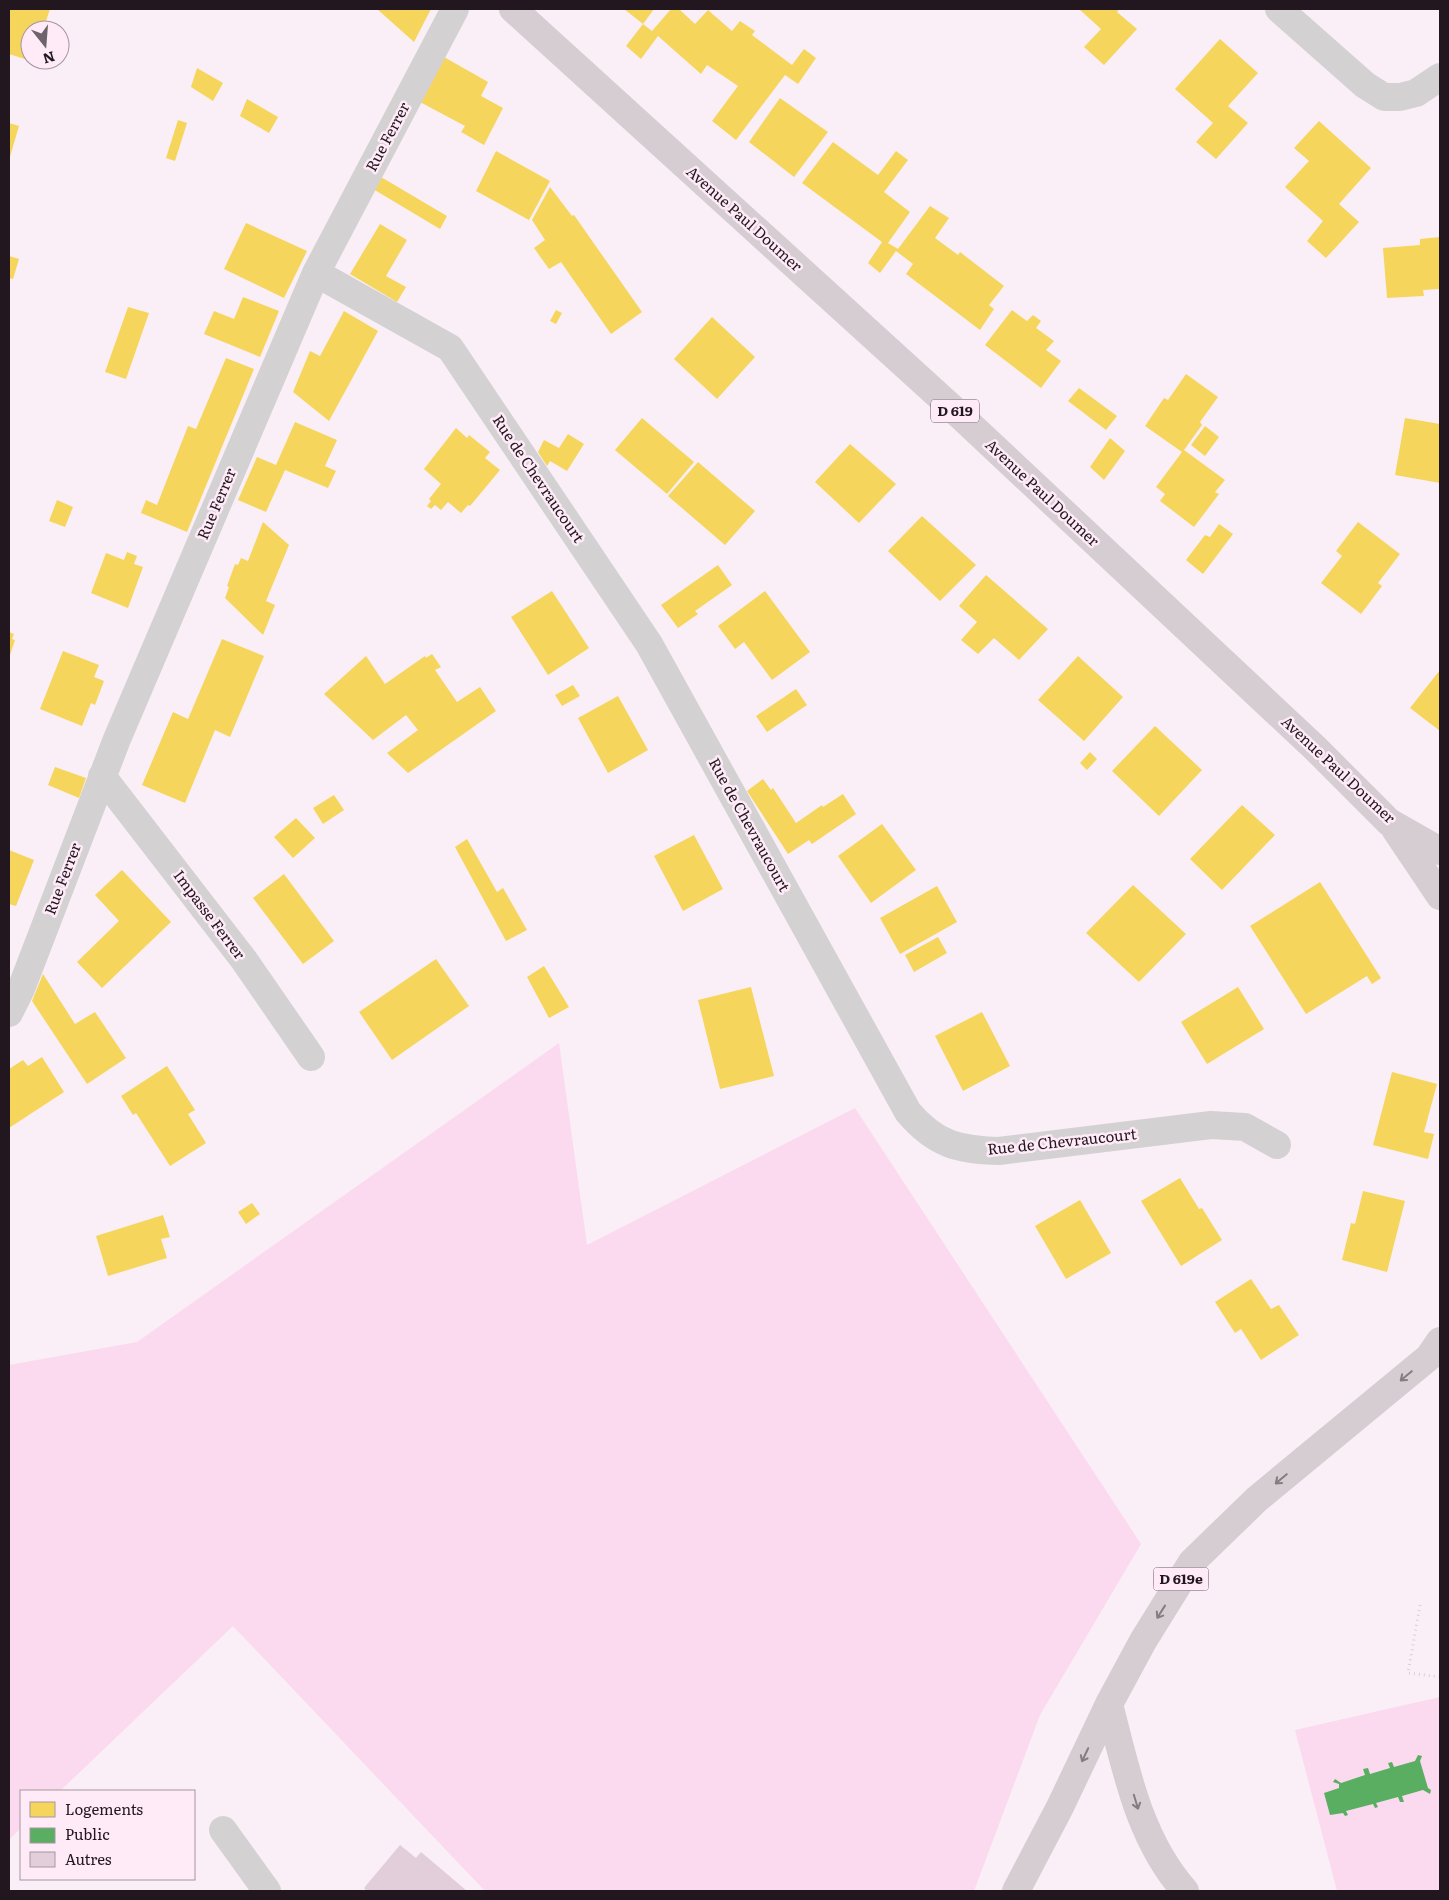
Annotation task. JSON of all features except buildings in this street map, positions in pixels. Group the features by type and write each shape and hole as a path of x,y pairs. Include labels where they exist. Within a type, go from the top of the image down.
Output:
{"main road":[{"name":"Avenue Paul Doumer","path":"513,9 958,414 1315,748 1390,822 1440,851"},
{"path":"1390,822 1440,896"},
{"name":"D 619e","path":"1016,1891 1060,1807 1109,1704 1143,1641 1192,1562 1257,1499 1429,1357 1440,1341"},
{"path":"1109,1704 1141,1820 1172,1876 1186,1891"}],"street":[{"name":"Rue Ferrer","path":"9,1013 21,989 102,776 316,273 455,9"},
{"path":"1279,9 1365,86 1384,97 1416,94 1440,77"},
{"name":"Rue de Chevraucourt","path":"316,273 450,348 649,644 908,1112 920,1126 938,1139 969,1150 1000,1151 1211,1125 1245,1127 1277,1145"},
{"name":"Impasse Ferrer","path":"102,776 244,960 311,1057"},
{"path":"223,1830 266,1891"}],"path":[{"path":"1420,1604 1408,1672 1440,1677"}],"shaded area":[{"path":"559,1043 587,1245 855,1108 1141,1544 1040,1715 974,1891 485,1891 233,1626 61,1790 20,1790 20,1829 9,1840 9,1365 137,1342"},
{"path":"1440,1697 1440,1890 1337,1891 1295,1730"}]}
